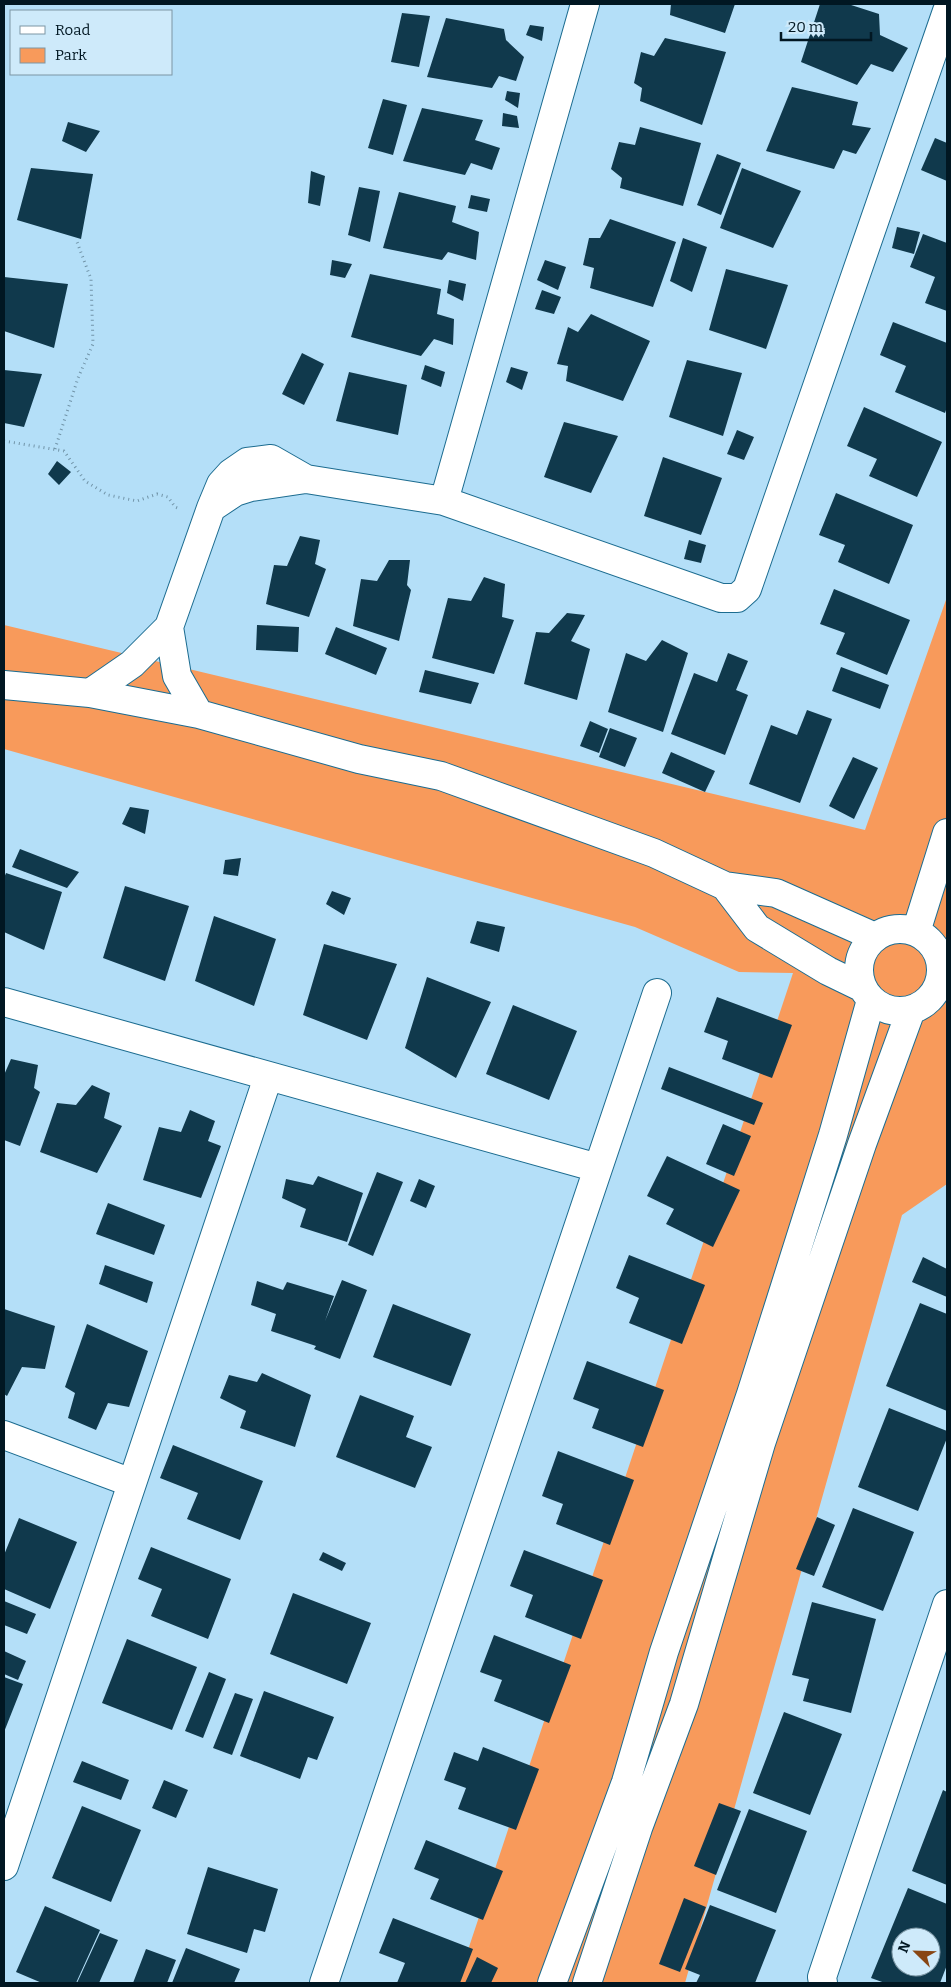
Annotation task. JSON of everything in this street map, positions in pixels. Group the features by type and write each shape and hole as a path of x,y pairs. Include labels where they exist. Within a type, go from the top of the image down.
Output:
{"street":[{"path":"444,501 585,4"},
{"path":"90,693 132,664 169,627 221,484 231,473 247,462 271,459 306,479 444,501 721,598 737,598 747,589 947,11"},
{"path":"169,627 177,676 199,714"},
{"path":"4,685 90,693 199,714 359,759 441,776 654,853 725,886 776,893 876,937"},
{"path":"916,932 947,834"},
{"path":"552,1983 626,1782 664,1652 751,1394 827,1153 867,994 859,974 860,960 866,947 876,937 888,930 903,929 916,932 928,940 936,952 940,966 939,980 934,993 924,1004 911,1010 897,1011 883,1008 867,994 757,928 725,886"},
{"path":"324,1983 657,993"},
{"path":"4,1002 598,1168"},
{"path":"587,1983 638,1828 684,1704 761,1443 862,1144 911,1010"},
{"path":"4,1866 9,1830 132,1483 268,1077"},
{"path":"4,1435 132,1483"},
{"path":"823,1983 822,1977 947,1604"}],"path":[{"path":"55,449 78,378 93,344 91,279 77,242"},
{"path":"4,442 64,450 85,481 108,495 137,501 157,494 168,497 175,507 189,514 211,508"}],"green space":[{"path":"947,597 947,1184 902,1215 685,1983 457,1983 793,973 739,972 635,927 4,749 4,625 865,830"}],"building":[{"path":"671,4 735,4 725,33 670,15"},
{"path":"820,4 848,4 879,14 880,35 908,48 893,72 871,64 857,85 801,62"},
{"path":"402,13 430,16 419,67 391,62"},
{"path":"446,18 504,29 506,40 524,57 516,81 499,76 492,88 427,77"},
{"path":"530,25 544,27 542,41 526,35"},
{"path":"665,38 726,52 702,125 640,101 642,88 634,83 641,52 654,56"},
{"path":"792,87 858,102 852,125 871,128 856,154 843,150 834,169 766,151"},
{"path":"507,91 520,93 518,108 505,100"},
{"path":"383,99 407,105 393,155 368,148"},
{"path":"422,108 483,120 475,140 500,148 492,170 471,163 465,175 403,161"},
{"path":"503,113 517,116 519,128 502,126"},
{"path":"68,122 100,131 86,152 62,141"},
{"path":"640,127 701,143 683,206 620,188 622,178 611,169 619,142 635,145"},
{"path":"935,138 947,143 947,181 921,170"},
{"path":"717,154 741,163 721,215 697,205"},
{"path":"31,168 93,174 81,239 17,220"},
{"path":"742,168 801,191 773,248 720,228"},
{"path":"311,171 325,176 320,206 308,203"},
{"path":"359,187 380,191 370,242 348,235"},
{"path":"399,192 456,206 452,222 479,232 476,260 448,252 442,260 383,248"},
{"path":"471,195 490,199 487,212 468,208"},
{"path":"610,219 676,242 653,307 590,288 594,268 583,265 589,238 600,238"},
{"path":"897,227 920,232 914,254 892,248"},
{"path":"923,234 947,243 947,311 925,303 935,277 910,267"},
{"path":"683,238 707,247 692,292 670,281"},
{"path":"332,260 352,264 345,278 330,275"},
{"path":"545,260 566,267 558,290 537,280"},
{"path":"726,269 788,285 766,349 709,330"},
{"path":"370,274 441,289 437,314 454,319 453,345 434,339 421,356 351,337"},
{"path":"4,277 68,284 54,348 4,331"},
{"path":"449,280 466,284 463,301 447,293"},
{"path":"542,290 561,297 554,314 535,309"},
{"path":"591,314 650,341 623,401 566,381 568,366 557,364 568,327 578,332"},
{"path":"893,322 947,343 947,407 945,413 895,392 906,366 880,355"},
{"path":"302,353 324,364 304,405 282,394"},
{"path":"687,360 742,373 723,436 669,417"},
{"path":"425,365 445,372 441,387 421,379"},
{"path":"511,367 528,372 522,390 506,382"},
{"path":"4,370 42,374 24,427 4,423"},
{"path":"349,372 407,385 398,435 336,421"},
{"path":"864,407 942,442 917,497 869,476 877,459 847,446"},
{"path":"564,422 618,436 591,493 544,477"},
{"path":"737,430 754,437 744,460 727,454"},
{"path":"663,457 722,478 701,535 644,516"},
{"path":"57,461 71,472 59,485 48,474"},
{"path":"836,493 913,525 889,584 838,562 845,545 819,535"},
{"path":"300,536 320,540 315,564 326,569 309,617 266,604 274,565 287,566"},
{"path":"689,540 706,545 701,563 684,559"},
{"path":"389,560 410,560 407,585 411,590 399,641 353,626 361,579 377,581"},
{"path":"484,577 505,584 502,617 514,620 494,674 432,658 448,598 471,601"},
{"path":"834,589 910,620 887,675 836,654 845,633 820,624"},
{"path":"567,613 585,615 571,641 590,649 577,700 524,684 536,632 549,633"},
{"path":"257,625 299,627 298,652 256,650"},
{"path":"336,627 387,648 376,675 325,654"},
{"path":"662,640 688,653 663,732 608,712 626,653 646,661"},
{"path":"728,653 748,661 736,690 748,695 725,755 671,734 694,673 717,682"},
{"path":"841,667 889,685 880,709 832,691"},
{"path":"425,670 479,683 471,704 419,692"},
{"path":"807,710 832,719 800,803 749,784 771,725 797,735"},
{"path":"590,721 608,729 599,753 580,746"},
{"path":"610,728 637,738 625,767 599,757"},
{"path":"671,752 715,771 705,792 662,773"},
{"path":"853,757 878,768 854,819 829,806"},
{"path":"130,807 149,810 145,834 122,824"},
{"path":"20,849 79,872 67,888 12,867"},
{"path":"241,858 238,876 223,874 225,860"},
{"path":"6,873 62,892 44,950 4,932 4,878"},
{"path":"125,886 189,906 165,981 103,958"},
{"path":"332,891 351,898 344,915 326,904"},
{"path":"214,916 276,939 254,1006 195,981"},
{"path":"477,921 505,927 499,952 470,943"},
{"path":"324,944 397,964 367,1040 303,1015"},
{"path":"427,977 491,1002 456,1078 405,1048"},
{"path":"717,997 792,1025 772,1078 722,1059 728,1041 704,1032"},
{"path":"513,1005 577,1031 549,1100 486,1074"},
{"path":"11,1059 38,1065 34,1088 40,1092 20,1146 4,1140 4,1075"},
{"path":"669,1067 763,1103 754,1125 661,1089"},
{"path":"92,1085 110,1093 104,1118 122,1126 97,1173 40,1152 57,1103 76,1105"},
{"path":"190,1110 215,1121 208,1141 221,1146 201,1198 143,1180 159,1127 181,1132"},
{"path":"723,1124 751,1136 734,1176 706,1164"},
{"path":"667,1156 740,1190 713,1247 666,1224 674,1209 647,1196"},
{"path":"377,1172 403,1182 373,1256 348,1245"},
{"path":"318,1176 363,1193 347,1242 300,1227 306,1209 282,1198 286,1179 313,1185"},
{"path":"419,1179 435,1186 426,1208 410,1201"},
{"path":"108,1203 165,1225 154,1255 96,1234"},
{"path":"629,1255 705,1285 682,1344 629,1323 639,1298 616,1288"},
{"path":"923,1257 947,1269 947,1297 912,1282"},
{"path":"105,1265 153,1282 147,1303 99,1284"},
{"path":"342,1280 367,1290 340,1359 314,1349 316,1346 271,1331 276,1314 251,1305 257,1281 283,1290 287,1282 334,1296 325,1321"},
{"path":"920,1303 947,1314 947,1411 886,1386"},
{"path":"393,1304 471,1334 451,1386 373,1357"},
{"path":"4,1309 55,1326 45,1369 22,1367 7,1396 4,1394"},
{"path":"87,1324 148,1351 129,1407 108,1403 96,1430 68,1418 75,1393 65,1387"},
{"path":"587,1361 664,1390 643,1447 592,1428 599,1409 573,1399"},
{"path":"262,1373 311,1395 295,1447 240,1428 246,1411 220,1398 229,1375 257,1382"},
{"path":"360,1395 414,1416 406,1437 432,1447 415,1488 336,1457"},
{"path":"889,1408 947,1431 947,1438 918,1511 858,1487"},
{"path":"173,1445 263,1481 240,1540 187,1519 198,1493 160,1478"},
{"path":"558,1451 634,1480 610,1545 556,1524 563,1504 542,1496"},
{"path":"853,1508 914,1532 883,1611 822,1587"},
{"path":"817,1517 835,1525 814,1576 796,1569"},
{"path":"19,1518 77,1542 50,1609 4,1589 4,1555"},
{"path":"151,1547 231,1579 208,1639 151,1616 162,1589 138,1579"},
{"path":"524,1550 603,1580 581,1639 525,1617 533,1595 510,1586"},
{"path":"323,1552 346,1563 342,1571 319,1560"},
{"path":"293,1593 371,1623 347,1684 270,1654"},
{"path":"4,1601 36,1614 27,1634 4,1625"},
{"path":"812,1602 876,1619 851,1713 803,1701 809,1679 792,1675"},
{"path":"494,1635 571,1665 549,1723 494,1701 502,1680 480,1672"},
{"path":"127,1639 197,1667 172,1730 102,1703"},
{"path":"4,1651 26,1661 18,1680 4,1674"},
{"path":"209,1672 226,1679 203,1738 185,1731"},
{"path":"4,1677 23,1684 4,1732"},
{"path":"264,1691 334,1717 317,1760 308,1757 300,1779 240,1756"},
{"path":"235,1693 253,1699 232,1755 213,1748"},
{"path":"784,1712 842,1734 810,1815 753,1793"},
{"path":"483,1747 539,1769 516,1830 458,1809 466,1788 444,1780 454,1752 478,1761"},
{"path":"82,1761 129,1780 121,1800 73,1782"},
{"path":"164,1780 188,1790 176,1818 152,1808"},
{"path":"943,1790 947,1792 947,1885 912,1871"},
{"path":"719,1803 741,1811 716,1875 694,1866"},
{"path":"82,1806 141,1830 111,1902 52,1878"},
{"path":"749,1809 807,1831 776,1913 717,1890"},
{"path":"426,1840 503,1871 483,1920 430,1899 439,1879 414,1869"},
{"path":"208,1867 278,1889 265,1932 254,1929 247,1953 187,1934"},
{"path":"908,1888 947,1904 947,1965 940,1983 885,1983 871,1978 891,1929 891,1977 941,1977 941,1927 892,1927"},
{"path":"684,1898 706,1907 680,1972 659,1964"},
{"path":"710,1905 776,1930 755,1983 696,1983 700,1975 685,1969"},
{"path":"45,1906 100,1930 76,1983 42,1983 16,1972"},
{"path":"393,1918 473,1949 460,1983 397,1983 405,1963 379,1953"},
{"path":"100,1933 118,1940 99,1983 77,1983"},
{"path":"186,1948 240,1969 234,1983 172,1983"},
{"path":"146,1949 176,1960 167,1983 133,1983"},
{"path":"477,1957 498,1968 491,1983 465,1983"}]}
